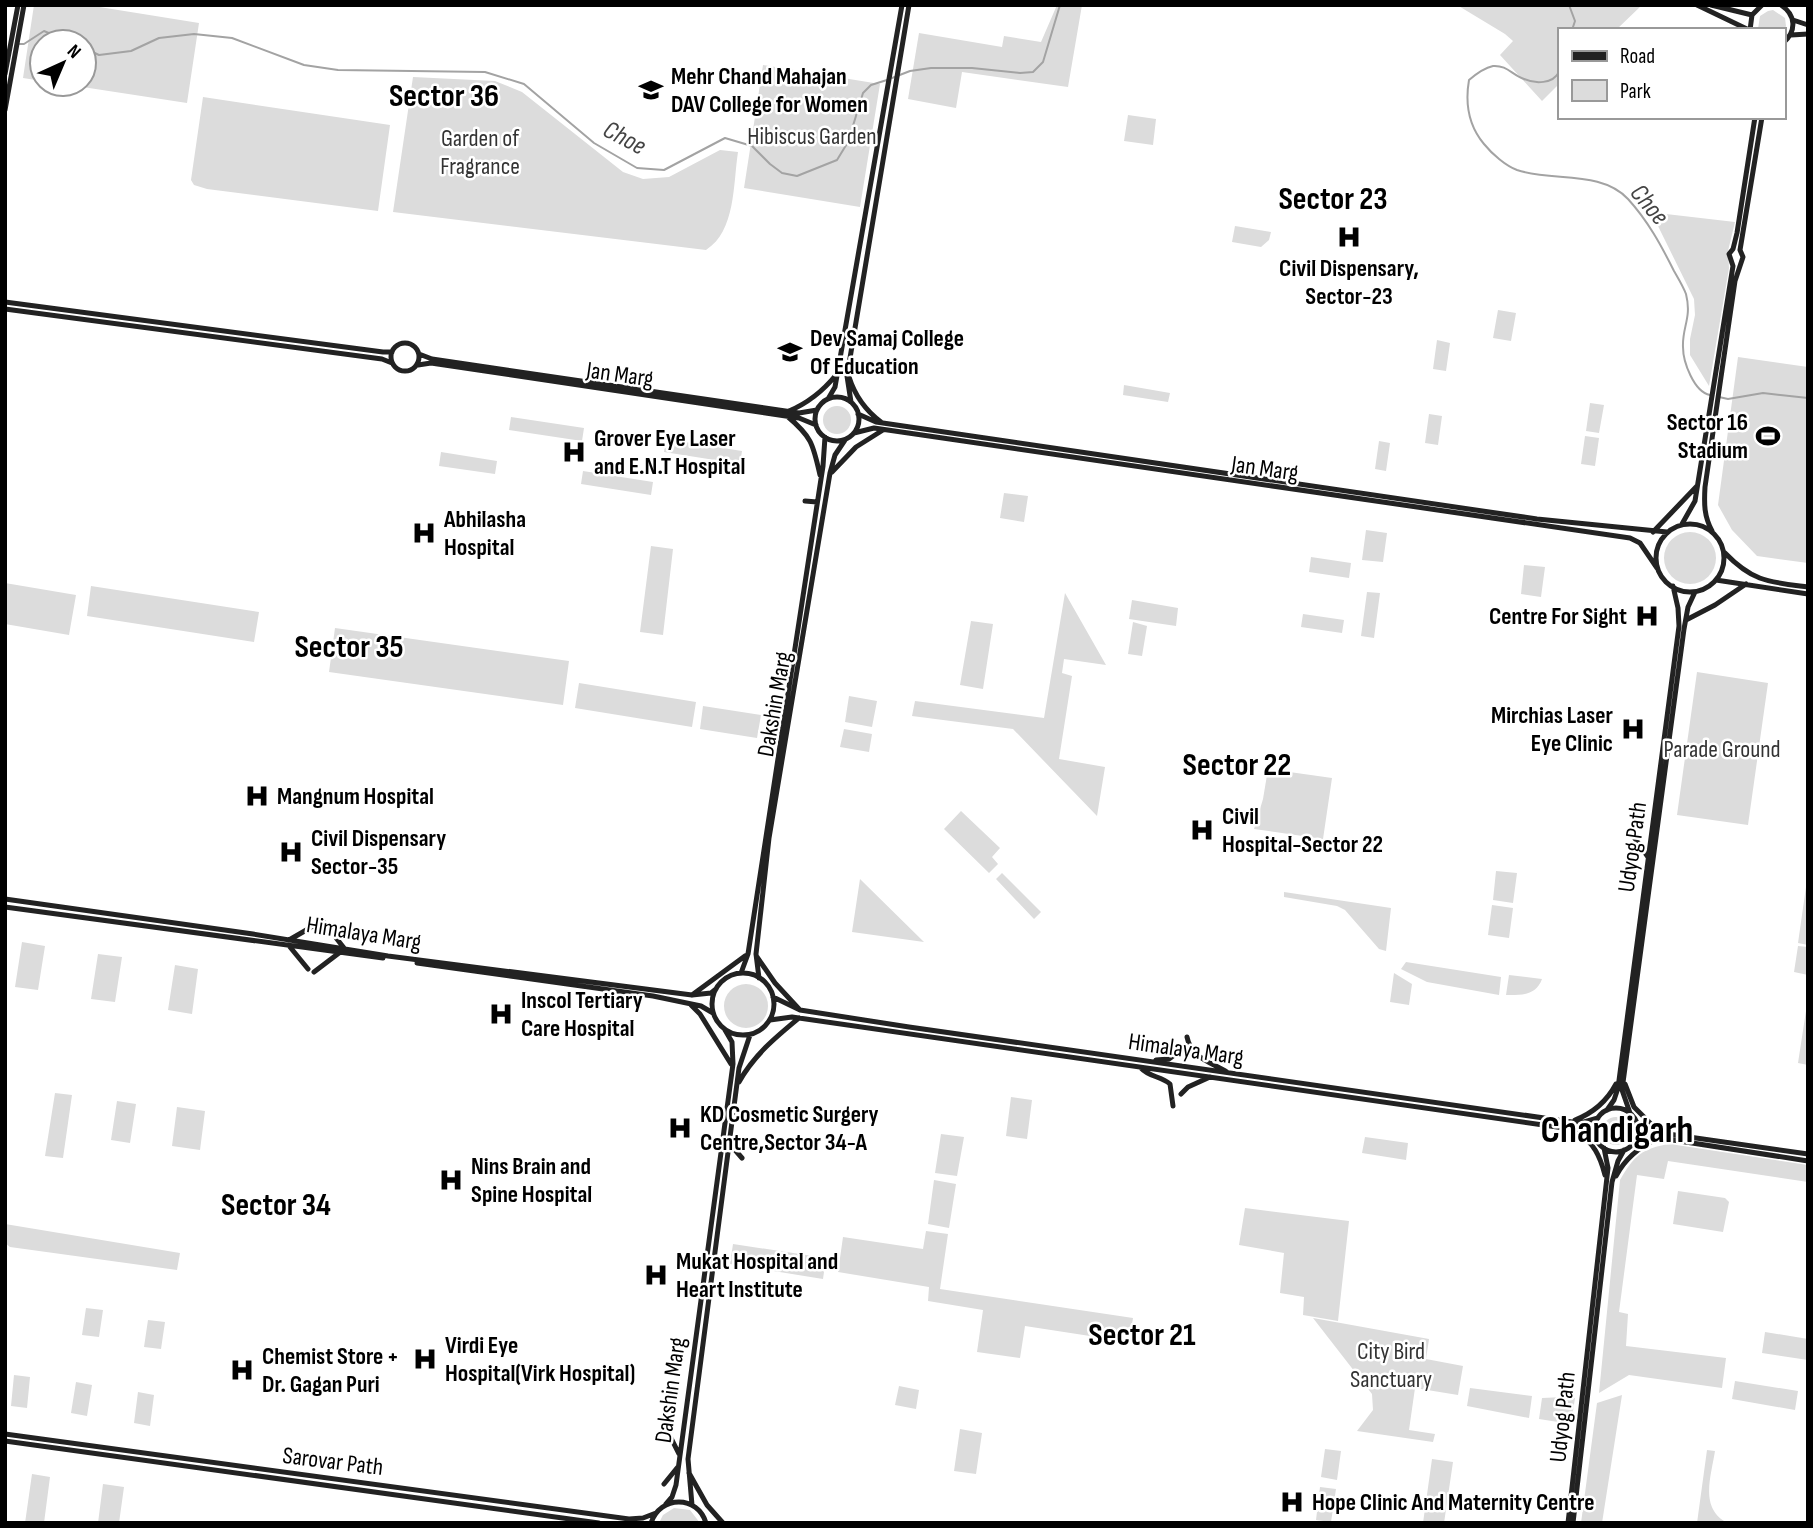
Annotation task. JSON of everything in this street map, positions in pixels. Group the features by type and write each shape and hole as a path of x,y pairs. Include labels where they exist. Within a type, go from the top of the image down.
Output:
{"main road":[{"path":"18,5 18,24"},
{"path":"5,110 12,56 24,5"},
{"path":"902,5 835,387 817,410 816,425 825,437 832,440 845,440 854,433 858,423 858,414 847,389 848,373 909,5"},
{"path":"1697,5 1746,28"},
{"path":"1711,5 1752,15"},
{"path":"1750,28 1752,15 1762,5"},
{"path":"1782,5 1793,20 1791,35 1785,41"},
{"path":"1793,20 1808,25"},
{"path":"1791,35 1808,34"},
{"path":"5,74 12,56"},
{"path":"1713,409 1704,508 1706,521 1721,541 1724,568 1707,588 1695,592 1681,591 1668,583 1657,568 1657,548 1667,533 1682,524 1695,501 1735,281 1743,257 1737,250 1755,119"},
{"path":"1737,250 1762,119"},
{"path":"1717,384 1733,266 1729,254 1737,250"},
{"path":"1731,261 1741,262"},
{"path":"5,299 14,304 392,352"},
{"path":"6,310 370,357 392,363 404,372 418,365 419,354 414,346 407,343 396,346 392,352 392,363"},
{"name":"Jan Marg","path":"419,354 432,359 787,413 816,425"},
{"name":"Jan Marg","path":"418,365 431,363 787,413 817,410"},
{"path":"821,479 811,442 787,413 803,405 826,387 838,372"},
{"path":"830,473 856,447 884,427 869,413 854,392 848,373"},
{"path":"828,399 843,398 851,402"},
{"name":"Jan Marg","path":"858,414 884,427 1630,538 1640,543 1657,568"},
{"name":"Jan Marg","path":"854,433 862,429 884,427 1537,519 1667,533"},
{"name":"Dakshin Marg","path":"741,973 748,954 821,479 825,437"},
{"name":"Dakshin Marg","path":"759,978 756,954 769,838 830,473 835,456 845,440"},
{"path":"1653,532 1698,485"},
{"path":"805,501 817,502"},
{"path":"1682,524 1700,525 1712,531"},
{"path":"1724,553 1747,574 1808,587"},
{"path":"1716,580 1808,594"},
{"path":"1686,620 1746,584"},
{"name":"Udyog Path","path":"1630,1113 1621,1081 1679,626 1673,586"},
{"name":"Udyog Path","path":"1607,1110 1621,1081 1686,620 1695,592"},
{"path":"1634,837 1648,857"},
{"name":"Himalaya Marg","path":"5,899 653,996 690,1004 713,1013"},
{"name":"Himalaya Marg","path":"5,906 290,943"},
{"path":"315,925 290,943 311,971 342,951 321,920"},
{"name":"Himalaya Marg","path":"342,951 692,995 711,993 716,989"},
{"path":"692,995 748,954"},
{"path":"756,954 775,983 800,1010"},
{"path":"741,973 759,978 770,989 774,1004 770,1020 758,1032 741,1036 725,1030 713,1013 713,996 716,989 727,978 741,973"},
{"name":"Himalaya Marg","path":"773,996 800,1010 1572,1125 1596,1139"},
{"path":"690,1004 700,1014 732,1067"},
{"name":"Himalaya Marg","path":"770,1020 781,1017 799,1018 1141,1068 1572,1125 1598,1118"},
{"path":"737,1086 750,1063 799,1018"},
{"name":"Dakshin Marg","path":"666,1504 676,1485 732,1067 732,1042 725,1030"},
{"name":"Dakshin Marg","path":"692,1504 688,1470 737,1086 743,1053 750,1035"},
{"path":"1187,1037 1189,1046 1197,1055 1229,1073"},
{"path":"1147,1061 1169,1059 1181,1050"},
{"path":"1141,1068 1145,1073 1165,1079 1170,1084 1173,1106"},
{"path":"1181,1094 1188,1087 1210,1077"},
{"path":"1621,1081 1634,1107 1660,1136 1642,1146 1610,1181 1599,1153 1572,1125 1596,1109 1621,1081"},
{"path":"1636,1140 1637,1125 1630,1113 1622,1109 1607,1110 1598,1118 1594,1132 1596,1139 1604,1148 1617,1152 1625,1150 1636,1140 1660,1136 1808,1154"},
{"path":"1637,1125 1660,1136 1808,1161"},
{"path":"729,1143 741,1158"},
{"name":"Udyog Path","path":"1573,1523 1610,1181 1604,1148"},
{"name":"Udyog Path","path":"1568,1523 1610,1181 1625,1150"},
{"name":"Sarovar Path","path":"5,1434 629,1519 656,1513"},
{"path":"671,1438 679,1454"},
{"name":"Sarovar Path","path":"5,1441 599,1523"},
{"path":"664,1484 677,1468"},
{"path":"688,1470 707,1505 723,1523"},
{"path":"651,1523 656,1513 666,1504 682,1502 692,1504 701,1511 706,1523"}],"green space":[{"path":"34,5 87,5 199,23 187,103 98,89 98,28 31,28"},
{"path":"1057,5 1082,5 1068,87 962,72 956,108 908,99 919,33 1002,47 1004,36 1041,42"},
{"path":"1457,5 1642,5 1618,28 1558,28 1558,85 1542,101 1500,55 1513,41"},
{"path":"1773,10 1785,18 1785,28 1758,28 1760,16"},
{"path":"28,45 28,79 23,78"},
{"name":"Hibiscus Garden","path":"763,65 880,84 860,207 744,188"},
{"name":"Garden of Fragrance","path":"413,77 495,81 522,92 623,172 643,179 669,177 720,150 738,152 731,206 723,231 716,242 706,250 393,212"},
{"path":"203,97 390,125 378,211 207,189 194,185 191,180"},
{"path":"1128,115 1156,119 1153,145 1124,141"},
{"path":"1666,214 1735,222 1728,251 1729,268 1709,386 1690,355 1695,315 1694,299 1658,226"},
{"path":"1235,226 1271,232 1269,240 1261,247 1232,242"},
{"path":"1498,310 1516,313 1511,341 1493,338"},
{"path":"1437,340 1450,343 1446,371 1433,369"},
{"name":"Sector 16 Stadium","path":"1738,357 1808,367 1808,563 1757,556 1732,530 1718,505"},
{"path":"1124,385 1170,393 1168,402 1123,395"},
{"path":"1590,403 1604,405 1599,433 1586,431"},
{"path":"837,406 847,410 851,420 847,430 837,434 827,430 823,420 827,410"},
{"path":"1429,414 1442,416 1438,445 1425,443"},
{"path":"511,417 584,428 582,441 509,430"},
{"path":"1585,436 1599,438 1595,466 1581,464"},
{"path":"666,439 742,451 740,464 664,452"},
{"path":"1379,441 1390,443 1386,471 1375,469"},
{"path":"441,452 497,461 495,474 439,466"},
{"path":"583,471 653,482 651,495 581,484"},
{"path":"1004,493 1028,496 1024,522 1000,518"},
{"path":"1366,530 1387,533 1383,562 1362,560"},
{"path":"1690,532 1700,534 1708,540 1714,548 1714,568 1708,576 1700,582 1690,584 1680,582 1672,576 1666,568 1664,558 1666,548 1672,540 1680,534"},
{"path":"651,546 673,549 663,635 640,632"},
{"path":"1311,557 1351,563 1349,578 1309,572"},
{"path":"1524,565 1545,567 1541,597 1521,594"},
{"path":"5,583 76,595 69,635 5,624"},
{"path":"91,586 259,612 254,642 87,616"},
{"path":"1367,592 1380,593 1374,638 1361,636"},
{"path":"1065,593 1106,665 1064,659 1062,673 1072,676 1059,759 1105,767 1097,816 1013,729 912,716 915,701 1044,718"},
{"path":"1132,600 1178,608 1176,626 1129,619"},
{"path":"1303,614 1344,620 1342,633 1301,627"},
{"path":"971,621 993,624 983,689 960,685"},
{"path":"1133,622 1147,626 1142,656 1128,654"},
{"path":"335,628 569,661 563,705 329,672"},
{"name":"Parade Ground","path":"1697,672 1768,683 1748,825 1677,815"},
{"path":"579,683 696,702 692,727 575,708"},
{"path":"849,696 877,701 872,727 845,722"},
{"path":"703,706 761,715 757,738 700,729"},
{"path":"844,729 872,734 869,752 840,747"},
{"path":"1268,769 1332,778 1323,839 1254,829"},
{"path":"961,811 1000,848 992,857 998,864 989,873 944,829"},
{"path":"1496,871 1517,873 1513,903 1493,900"},
{"path":"1002,873 1041,912 1034,919 996,879"},
{"path":"1808,873 1808,945 1798,943"},
{"path":"860,879 924,942 852,932"},
{"path":"1284,892 1391,908 1386,951 1379,949 1345,910 1337,906 1284,897"},
{"path":"1492,905 1513,908 1509,938 1488,935"},
{"path":"22,942 45,946 38,990 15,987"},
{"path":"1798,946 1808,947 1808,975 1794,972"},
{"path":"98,954 122,957 115,1002 91,999"},
{"path":"1406,962 1501,977 1499,995 1427,982 1401,969"},
{"path":"175,965 198,969 192,1014 168,1010"},
{"path":"1394,973 1412,984 1409,1005 1390,1002"},
{"path":"1509,975 1542,979 1532,992 1506,995"},
{"path":"746,984 761,991 768,1006 761,1021 746,1028 731,1021 724,1006 731,991"},
{"path":"1808,998 1808,1065 1798,1063"},
{"path":"55,1093 72,1095 63,1158 45,1156"},
{"path":"1011,1097 1032,1100 1027,1139 1006,1136"},
{"path":"117,1101 136,1104 130,1143 111,1140"},
{"path":"177,1107 205,1111 200,1150 172,1146"},
{"path":"1616,1117 1626,1121 1630,1131 1626,1141 1616,1145 1606,1141 1602,1131 1606,1121"},
{"path":"941,1134 964,1137 957,1176 935,1173"},
{"path":"1365,1137 1408,1143 1406,1160 1362,1153"},
{"path":"1670,1144 1808,1165 1808,1182 1668,1161 1664,1179 1637,1175 1619,1312 1628,1314 1626,1346 1726,1358 1722,1388 1629,1375 1599,1393 1620,1180 1640,1154"},
{"path":"934,1180 956,1184 949,1228 928,1224"},
{"path":"1678,1191 1725,1198 1729,1202 1723,1232 1673,1224"},
{"path":"1245,1208 1349,1221 1338,1321 1303,1315 1304,1297 1280,1293 1284,1253 1239,1245"},
{"path":"5,1224 180,1253 177,1270 10,1247 5,1243"},
{"path":"926,1231 948,1234 940,1289 1133,1318 1129,1342 1025,1326 1020,1358 977,1352 983,1310 928,1301 929,1287 838,1272 843,1237 923,1249"},
{"path":"733,1244 826,1258 823,1279 730,1264"},
{"path":"86,1308 103,1310 99,1337 82,1335"},
{"name":"City Bird Sanctuary","path":"1313,1318 1429,1339 1426,1359 1463,1366 1458,1395 1415,1388 1409,1430 1435,1434 1433,1442 1357,1431 1373,1410 1372,1394"},
{"path":"148,1320 165,1322 161,1349 144,1347"},
{"path":"1765,1332 1808,1339 1808,1360 1762,1353"},
{"path":"14,1375 30,1377 27,1408 11,1406"},
{"path":"1735,1381 1798,1391 1795,1410 1732,1399"},
{"path":"76,1382 92,1385 87,1416 71,1413"},
{"path":"899,1386 919,1390 916,1409 895,1405"},
{"path":"1470,1388 1532,1396 1529,1418 1467,1406"},
{"path":"138,1392 154,1395 150,1426 134,1423"},
{"path":"1622,1395 1602,1523 1581,1523 1597,1403"},
{"path":"1542,1398 1575,1398 1571,1424 1539,1419"},
{"path":"960,1429 982,1433 976,1474 954,1471"},
{"path":"1325,1449 1341,1451 1337,1480 1321,1477"},
{"path":"1707,1450 1715,1451 1710,1501 1713,1510 1728,1523 1697,1523"},
{"path":"1432,1459 1453,1462 1444,1523 1423,1523"},
{"path":"32,1474 50,1477 44,1523 25,1523"},
{"path":"103,1484 124,1487 119,1523 98,1523"},
{"path":"1320,1487 1336,1489 1331,1522 1316,1520"},
{"path":"674,1508 690,1510 700,1523 659,1523 663,1515"}],"waterway":[{"name":"Choe","path":"892,78 910,71 931,68 1033,72 1043,62 1060,5"},
{"name":"Choe","path":"1569,5 1575,21 1573,28"},
{"name":"Choe","path":"98,55 131,51 159,38 194,34 232,38 304,65 338,70 485,72 524,84 594,143 637,168 664,170 725,138 752,146 782,173 797,176 837,160 848,142 863,93 871,85 887,80"},
{"name":"Choe","path":"17,44 28,41"},
{"name":"Choe","path":"1558,73 1548,81 1533,82 1498,66 1477,73 1469,80 1468,89 1469,114 1475,130 1491,152 1517,170 1591,180 1617,190 1628,199 1654,234 1685,291 1688,302 1683,340 1685,360 1694,382 1704,393 1710,395"},
{"name":"Choe","path":"1719,397 1728,399 1763,393 1808,398"}],"place":[{"name":"Mehr Chand Mahajan DAV College for Women","path":"651,90"},
{"name":"Civil Dispensary, Sector-23","path":"1349,237"},
{"name":"Dev Samaj College Of Education","path":"790,352"},
{"name":"Sector 16 Stadium","path":"1768,436"},
{"name":"Grover Eye Laser and E.N.T Hospital","path":"574,452"},
{"name":"Abhilasha Hospital","path":"424,533"},
{"name":"Centre For Sight","path":"1647,616"},
{"name":"Mirchias Laser Eye Clinic","path":"1633,729"},
{"name":"Mangnum Hospital","path":"257,796"},
{"name":"Civil Hospital-Sector 22","path":"1202,830"},
{"name":"Civil Dispensary Sector-35","path":"291,852"},
{"name":"Inscol Tertiary Care Hospital","path":"501,1014"},
{"name":"KD Cosmetic Surgery Centre,Sector 34-A","path":"680,1128"},
{"name":"Nins Brain and Spine Hospital","path":"451,1180"},
{"name":"Mukat Hospital and Heart Institute","path":"656,1275"},
{"name":"Virdi Eye Hospital(Virk Hospital)","path":"425,1359"},
{"name":"Chemist Store + Dr. Gagan Puri","path":"242,1370"},
{"name":"Hope Clinic And Maternity Centre","path":"1292,1502"}],"district":[{"name":"Sector 36","path":"444,95"},
{"name":"Sector 23","path":"1333,198"},
{"name":"Sector 35","path":"349,646"},
{"name":"Sector 22","path":"1237,764"},
{"name":"Chandigarh","path":"1617,1129"},
{"name":"Sector 34","path":"276,1204"},
{"name":"Sector 21","path":"1142,1334"}]}
